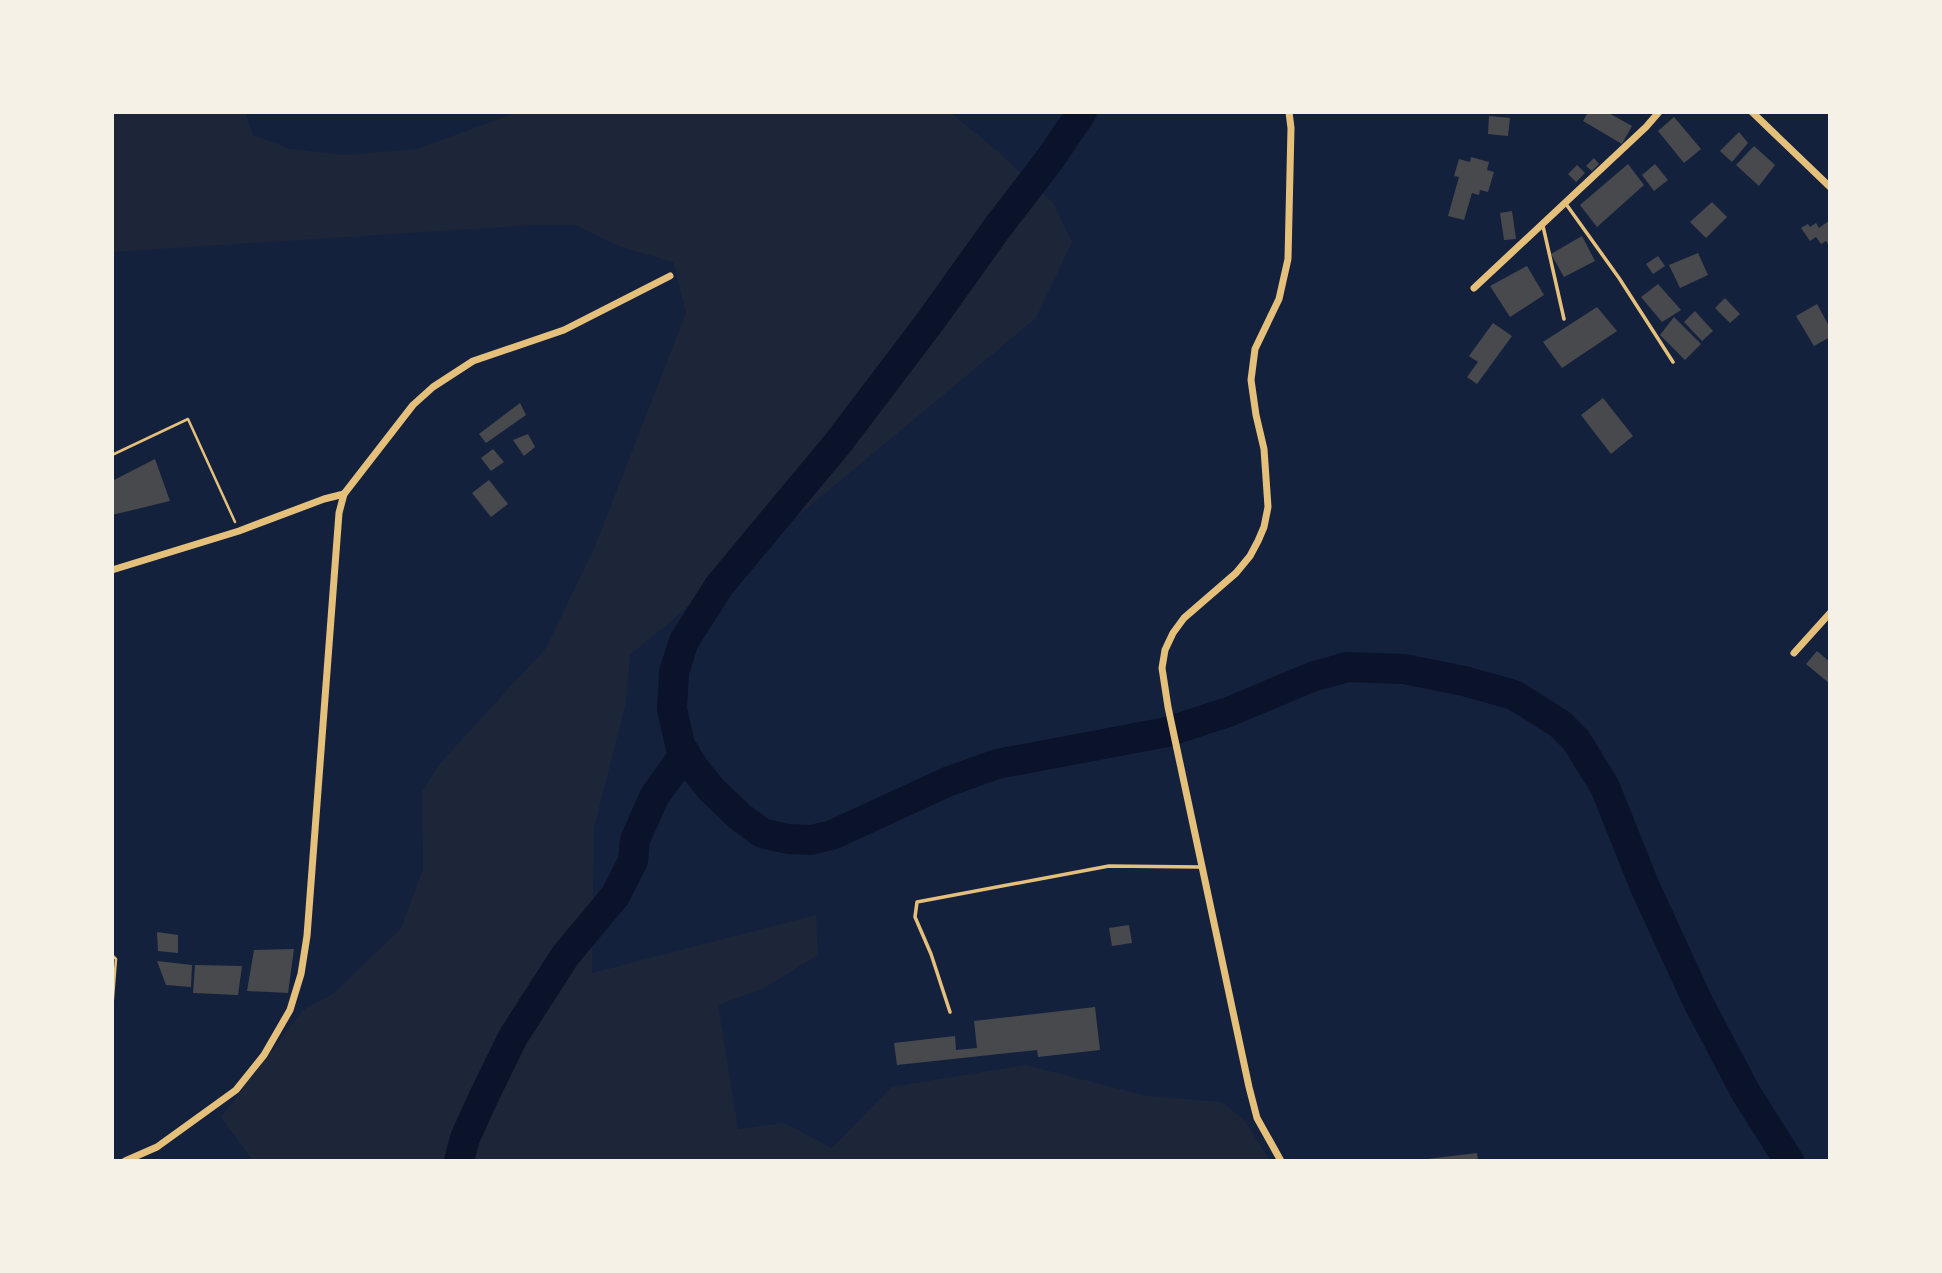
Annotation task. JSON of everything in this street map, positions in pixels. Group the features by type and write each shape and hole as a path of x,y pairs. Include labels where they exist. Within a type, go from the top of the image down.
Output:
{"street":[{"path":"1280,1161 1257,1118 1249,1087 1162,668 1165,650 1173,633 1184,618 1236,573 1250,555 1264,527 1268,508 1264,449 1251,380 1255,349 1279,299 1288,259 1291,128 1289,112"},
{"path":"1474,288 1659,112"},
{"path":"1752,112 1830,187"},
{"path":"125,1161 157,1147 236,1090 264,1055 290,1010 301,974 307,936 339,513 344,495 413,405 433,387 473,361 565,330 670,276"},
{"path":"112,570 239,531 324,499 344,495"},
{"path":"1794,653 1830,612"}],"lane":[{"path":"1565,203 1619,278 1674,362"},
{"path":"1543,224 1564,319"},
{"path":"950,1012 931,954 915,917 917,902 1109,866 1202,867"}],"path":[{"path":"112,455 188,419 239,531"},
{"path":"112,955 116,959 112,1011"}],"shaded area":[{"path":"112,112 245,112 253,135 291,149 345,155 417,149 518,112 950,112 1001,154 1054,204 1072,242 1036,318 630,655 626,702 594,828 592,973 816,915 818,955 764,988 718,1005 738,1129 784,1123 832,1148 891,1087 1026,1065 1147,1096 1222,1102 1245,1121 1270,1161 253,1161 221,1117 303,1010 333,994 401,928 423,869 422,792 441,762 546,648 595,546 686,313 673,262 621,247 575,225 533,225 112,252"}],"building":[{"path":"1588,112 1607,112 1632,126 1622,144 1583,121"},
{"path":"1489,116 1510,118 1508,136 1488,134"},
{"path":"1674,117 1701,149 1684,163 1658,131"},
{"path":"1739,132 1748,143 1732,162 1720,151"},
{"path":"1754,146 1775,165 1759,186 1736,165"},
{"path":"1471,157 1489,162 1487,170 1494,172 1488,192 1480,190 1479,195 1472,193 1464,220 1448,216 1459,177 1454,176 1459,159 1470,162"},
{"path":"1594,158 1599,164 1592,171 1586,166"},
{"path":"1628,164 1644,185 1597,227 1580,205"},
{"path":"1655,164 1668,180 1654,191 1642,175"},
{"path":"1577,165 1585,173 1576,182 1568,174"},
{"path":"1712,202 1727,217 1706,238 1690,222"},
{"path":"1512,211 1516,239 1504,240 1500,213"},
{"path":"1830,220 1830,248 1826,241 1821,244 1816,237 1810,241 1801,228 1816,223 1819,228"},
{"path":"1582,236 1595,261 1564,277 1551,254"},
{"path":"1698,253 1708,275 1680,288 1669,265"},
{"path":"1658,256 1665,266 1653,274 1646,264"},
{"path":"1527,266 1544,295 1510,317 1490,286"},
{"path":"1658,284 1681,310 1662,322 1641,297"},
{"path":"1725,298 1740,314 1730,323 1715,308"},
{"path":"1817,304 1830,328 1830,337 1814,346 1796,316"},
{"path":"1597,307 1617,331 1562,368 1543,342"},
{"path":"1695,311 1713,331 1702,341 1684,322"},
{"path":"1674,317 1701,344 1685,360 1660,335"},
{"path":"1493,323 1512,336 1477,384 1467,377 1478,362 1469,356"},
{"path":"1603,398 1633,436 1611,454 1581,415"},
{"path":"520,403 526,415 486,443 479,434"},
{"path":"528,434 535,447 524,456 513,440"},
{"path":"493,449 504,462 491,471 481,458"},
{"path":"155,459 170,501 112,515 112,481"},
{"path":"489,480 508,504 491,517 472,493"},
{"path":"1817,651 1830,662 1830,684 1806,664"},
{"path":"1129,925 1132,943 1112,946 1109,928"},
{"path":"157,932 178,935 178,953 158,951"},
{"path":"294,949 288,993 247,991 254,950"},
{"path":"157,961 192,965 191,987 166,985"},
{"path":"195,965 242,966 238,995 193,993"},
{"path":"1095,1007 1100,1050 1038,1057 1037,1050 897,1065 894,1043 955,1036 956,1050 977,1048 974,1021"},
{"path":"1477,1153 1478,1161 1427,1161 1427,1159"}],"waterway":[{"path":"1082,112 1050,159 838,443 719,586 684,641 674,672 672,709 680,745 694,768 739,816 762,833 788,839 811,840 832,835 947,782 997,764 1167,732 1228,712 1312,677 1347,667 1404,669 1464,681 1514,695 1560,724 1576,740 1605,787 1645,887 1697,1000 1746,1093 1789,1161"},
{"path":"459,1161 465,1138 513,1037 565,956 615,896 633,861 635,840 654,797 685,753"}]}
